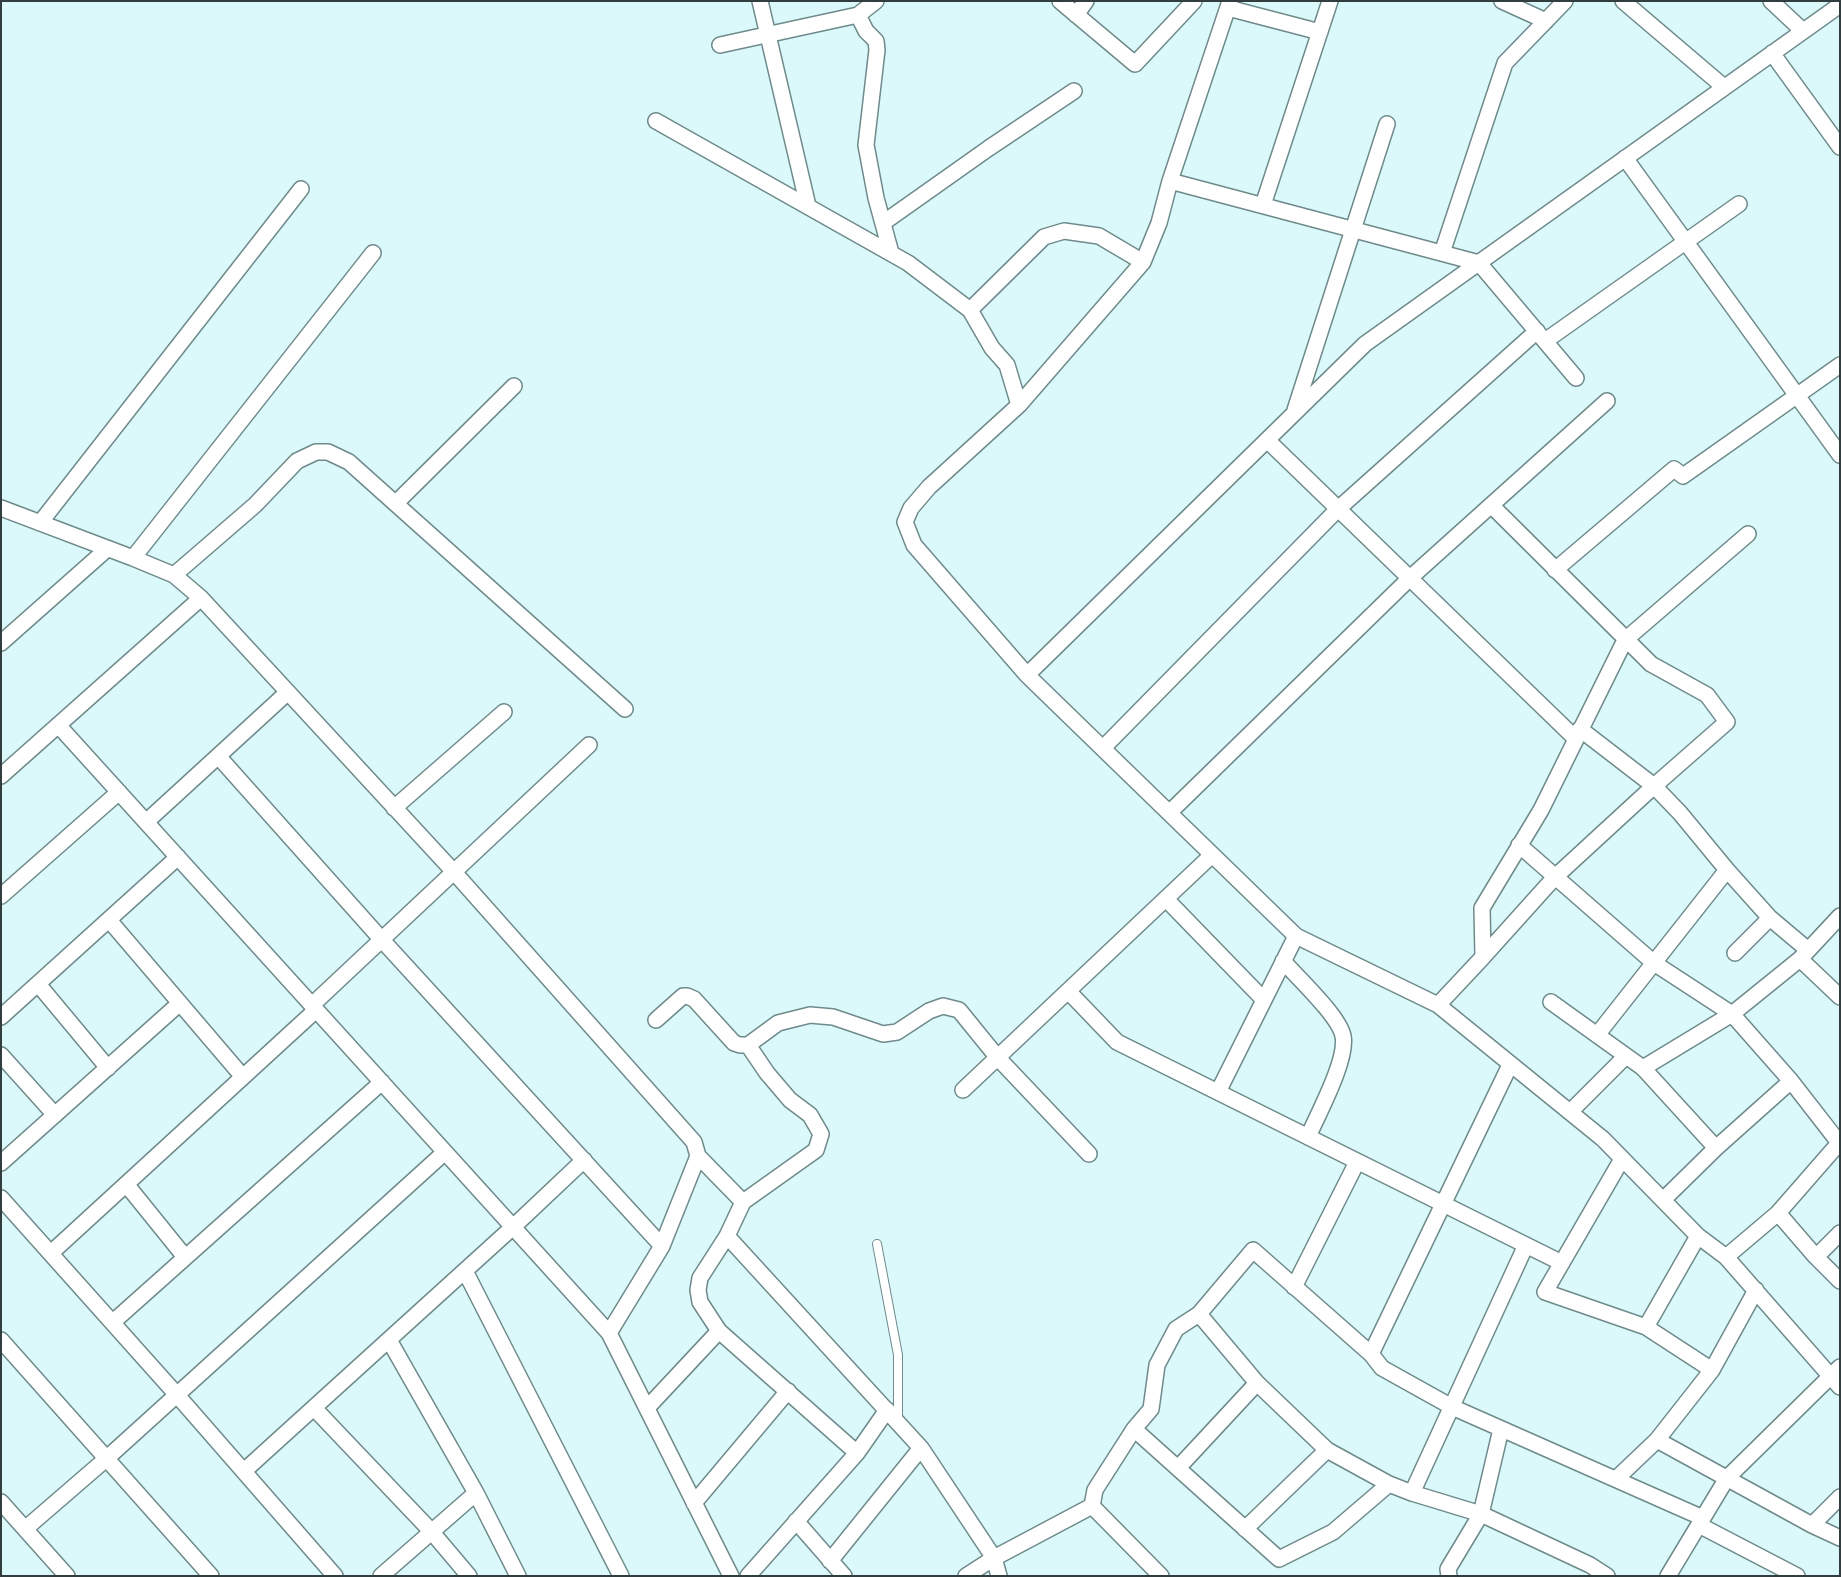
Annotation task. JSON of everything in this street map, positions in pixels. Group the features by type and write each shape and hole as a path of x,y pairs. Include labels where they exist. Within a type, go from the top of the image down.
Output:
{"street":[{"path":"760,1 808,206"},
{"path":"720,46 858,15 876,1"},
{"path":"1060,1 1135,64 1194,1"},
{"path":"1076,15 1086,1"},
{"path":"1264,206 1330,1"},
{"path":"1502,1 1546,21"},
{"path":"1442,253 1505,64 1565,1"},
{"path":"1623,1 1724,87"},
{"path":"1771,1 1803,31"},
{"path":"1320,32 1229,5 1170,181 1159,223 1143,262 1019,405 929,487 910,508 906,522 914,544 1028,674 1296,936 1438,1005 1570,1112 1603,1139 1698,1236 1726,1257 1837,1377 1727,1478 1668,1576"},
{"path":"1028,674 1365,344 1840,5"},
{"path":"858,15 866,31 876,41 877,50 866,145 876,198 891,253"},
{"path":"1772,53 1840,147"},
{"path":"883,223 1074,91"},
{"path":"656,121 908,262 970,310 992,348 1007,366 1019,405"},
{"path":"1294,414 1387,124"},
{"path":"1625,158 1840,455"},
{"path":"1170,181 1479,263 1576,378"},
{"path":"40,523 301,188"},
{"path":"1103,748 1338,509 1541,336 1685,242 1739,204"},
{"path":"970,310 1044,237 1064,231 1099,236 1143,262"},
{"path":"133,558 373,253"},
{"path":"1555,570 1674,469 1683,476 1840,365"},
{"path":"396,504 514,386"},
{"path":"1169,813 1410,578 1607,400"},
{"path":"1267,440 1410,578 1578,734 1654,786 1680,813 1840,997"},
{"path":"174,576 255,505 297,461 316,452 328,452 349,462 625,709"},
{"path":"1438,1005 1555,877 1727,722 1707,695 1650,664 1490,506"},
{"path":"1,508 133,558 174,576 201,598 454,872 694,1142 698,1156 743,1202"},
{"path":"1483,957 1482,908 1541,810 1625,640 1748,534"},
{"path":"1,643 108,549"},
{"path":"1,776 201,598"},
{"path":"146,822 288,692"},
{"path":"394,808 504,712"},
{"path":"58,725 609,1333 731,1576"},
{"path":"51,1253 243,1077 382,940 589,745"},
{"path":"218,756 382,940 662,1246"},
{"path":"1,896 119,792"},
{"path":"1519,845 1654,963 1732,1014 1791,1081 1839,1144 1778,1213 1726,1257"},
{"path":"963,1090 1212,855"},
{"path":"1,1017 178,857"},
{"path":"1597,1035 1728,870"},
{"path":"1166,899 1264,1000"},
{"path":"1643,1068 1732,1014 1804,955 1840,916"},
{"path":"1735,953 1770,918"},
{"path":"109,920 243,1077"},
{"path":"1218,1092 1296,936"},
{"path":"1283,961 1336,1020 1343,1036 1343,1056 1308,1137"},
{"path":"38,984 108,1068"},
{"path":"1068,991 1117,1042 1562,1263"},
{"path":"656,1020 683,996 687,996 694,999 734,1042 740,1045 748,1045 778,1023 810,1015 833,1017 883,1034 898,1032 929,1011 943,1006 959,1010 998,1058 1089,1154"},
{"path":"1551,1002 1643,1068 1716,1148"},
{"path":"1,1163 180,1003"},
{"path":"748,1045 767,1073 790,1100 810,1115 821,1134 816,1150 743,1202 727,1236 700,1278 698,1290 700,1302 719,1331 857,1453"},
{"path":"1,1055 55,1115"},
{"path":"1570,1112 1626,1056"},
{"path":"1371,1354 1510,1065"},
{"path":"1663,1200 1716,1148 1791,1081"},
{"path":"113,1322 382,1082"},
{"path":"25,1529 445,1152"},
{"path":"609,1333 662,1246 698,1156"},
{"path":"1622,1159 1546,1292 1646,1326 1712,1370"},
{"path":"244,1471 465,1271 584,1160"},
{"path":"1294,1287 1357,1162"},
{"path":"126,1184 185,1256"},
{"path":"1,1198 177,1394 335,1576"},
{"path":"1778,1213 1816,1257 1840,1281"},
{"path":"1816,1257 1840,1233"},
{"path":"727,1236 921,1448 994,1558 999,1576"},
{"path":"1646,1326 1698,1236"},
{"path":"1412,1493 1526,1245"},
{"path":"1092,1506 1095,1490 1134,1429 1151,1409 1157,1365 1176,1329 1199,1314 1253,1250 1371,1354 1382,1368 1452,1407 1616,1479 1701,1521 1797,1576"},
{"path":"465,1271 621,1576"},
{"path":"1616,1479 1657,1440 1712,1370 1756,1290"},
{"path":"1199,1314 1257,1383 1327,1450 1389,1484 1481,1514 1590,1565 1607,1576"},
{"path":"647,1408 719,1331"},
{"path":"1,1340 211,1576"},
{"path":"388,1340 476,1494 518,1576"},
{"path":"1178,1468 1257,1383"},
{"path":"694,1503 788,1391"},
{"path":"314,1408 431,1531 469,1576"},
{"path":"748,1576 857,1453 887,1410"},
{"path":"1134,1429 1279,1559 1333,1532 1389,1484"},
{"path":"1445,1574 1481,1514 1501,1429"},
{"path":"1657,1440 1812,1525 1840,1538"},
{"path":"830,1561 921,1448"},
{"path":"1245,1529 1327,1450"},
{"path":"381,1576 476,1494"},
{"path":"1812,1525 1840,1497"},
{"path":"1,1502 67,1576"},
{"path":"966,1576 994,1558 1092,1506"},
{"path":"1092,1506 1161,1576"},
{"path":"796,1521 844,1576"}],"lane":[{"path":"878,1244 898,1355 898,1422"}]}
